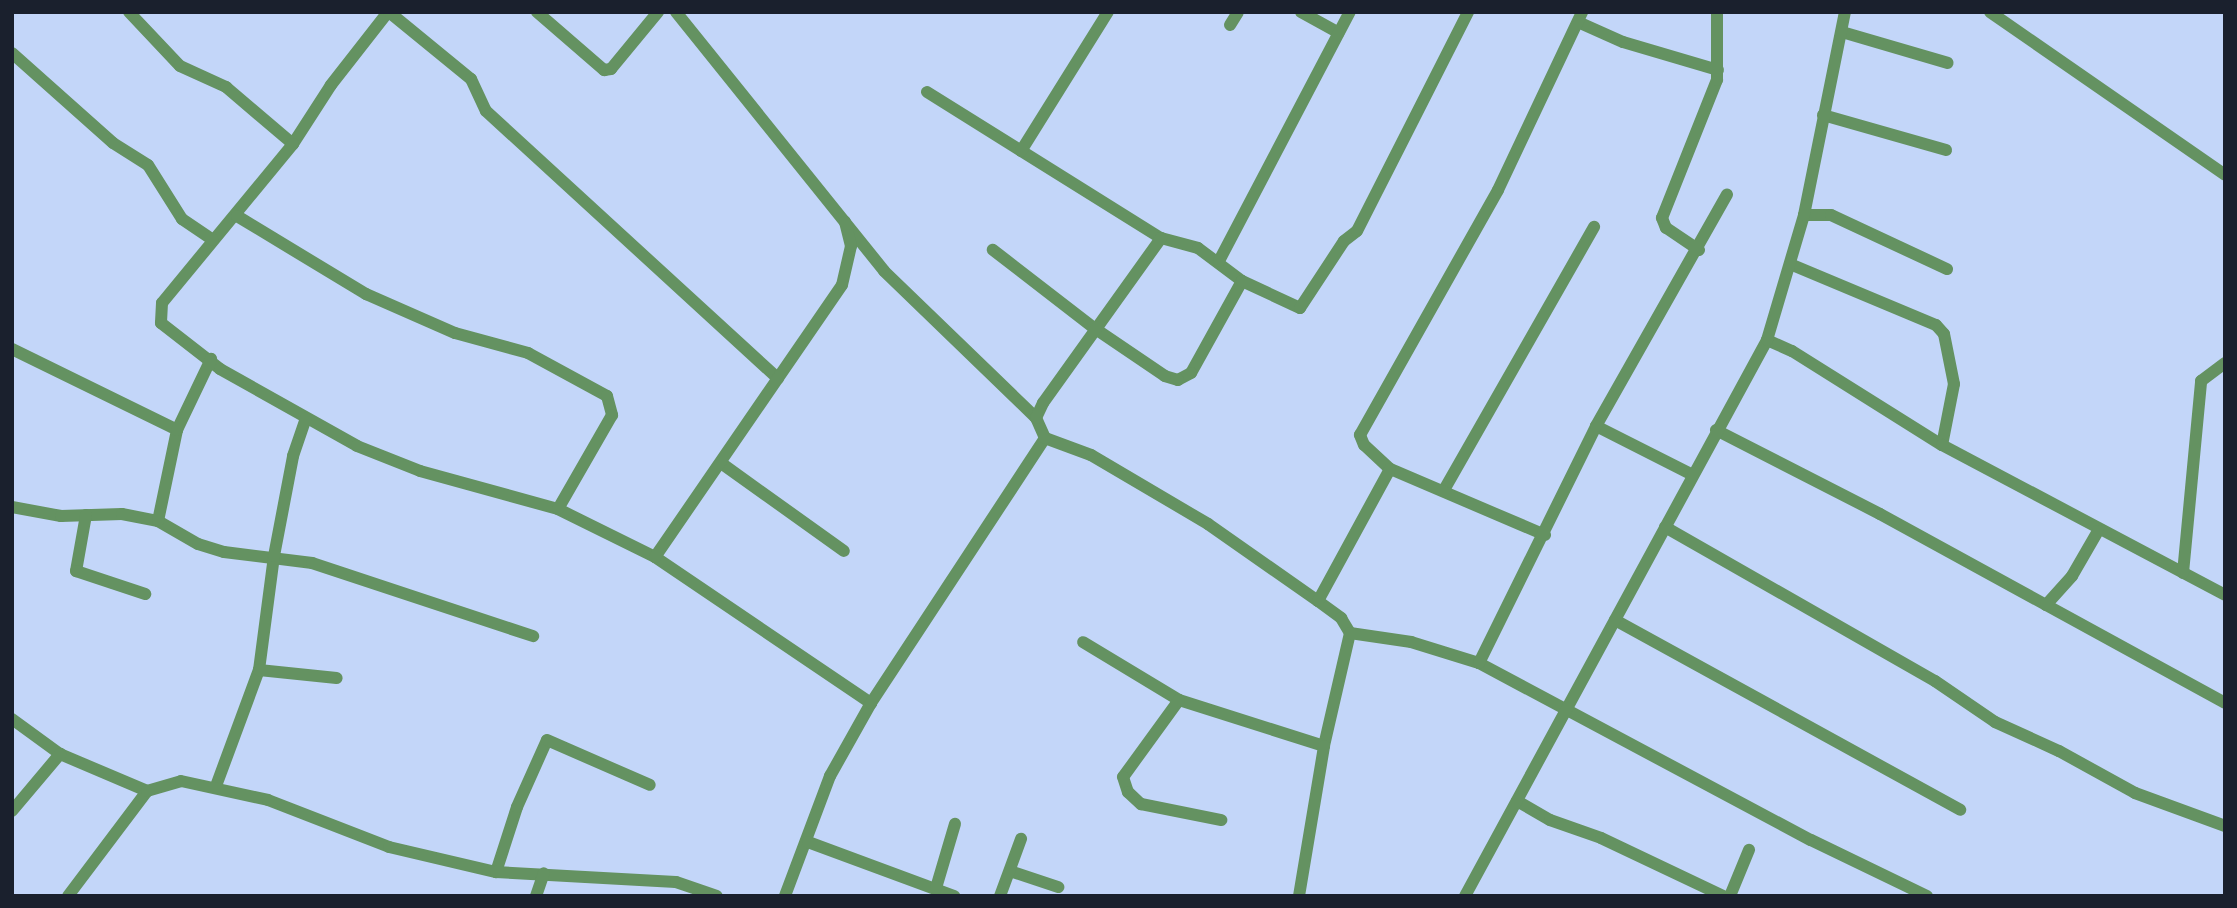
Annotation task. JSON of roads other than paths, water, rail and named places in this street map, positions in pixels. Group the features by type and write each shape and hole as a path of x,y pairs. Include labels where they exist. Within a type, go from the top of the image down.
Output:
{"street":[{"path":"129,12 180,66 226,87 293,144"},
{"path":"778,379 486,111 471,79 389,12 331,85 293,144 237,216 213,240 160,310 161,323 211,359 220,369 306,418 357,446 420,471 558,509 655,557 871,703"},
{"path":"537,12 604,71 611,69 658,12"},
{"path":"677,12 884,271 1036,418 1045,438 1129,476 1208,524 1341,618 1350,633 1324,746 1299,896"},
{"path":"1021,150 1108,12"},
{"path":"1230,25 1238,12"},
{"path":"1301,12 1339,33"},
{"path":"1219,261 1350,12"},
{"path":"927,92 1161,238 1187,243 1219,261 1242,281 1300,307 1344,241 1357,231 1468,12"},
{"path":"1699,250 1667,228 1662,218 1718,70 1717,12"},
{"path":"1465,896 1567,711 1691,474 1767,340 1804,215 1845,12"},
{"path":"1990,12 2225,175"},
{"path":"1545,535 1444,489 1390,469 1364,445 1360,435 1498,190 1580,17 1623,42 1718,70"},
{"path":"1842,32 1948,63"},
{"path":"12,53 113,143 148,164 182,219 213,240"},
{"path":"1823,115 1946,150"},
{"path":"1479,663 1545,535 1596,426 1699,250 1727,194"},
{"path":"1804,215 1830,215 1947,269"},
{"path":"237,216 389,306 456,333 528,353 607,396 612,415 558,509"},
{"path":"655,557 842,285 851,246 844,218"},
{"path":"1444,489 1594,226"},
{"path":"1036,418 1094,328 1161,238"},
{"path":"993,250 1094,328 1165,376 1178,380 1191,373 1242,281"},
{"path":"1790,264 1936,325 1944,334 1954,384 1942,445"},
{"path":"1767,340 1792,351 1942,445 2070,511 2098,531 2225,595"},
{"path":"12,349 177,430"},
{"path":"159,521 177,430 211,359"},
{"path":"2183,573 2201,381 2225,363"},
{"path":"216,786 259,670 274,556 293,456 306,418"},
{"path":"1596,426 1691,474"},
{"path":"1716,430 2225,703"},
{"path":"785,896 808,842 830,776 871,703 1045,438"},
{"path":"721,463 844,551"},
{"path":"1318,601 1390,469"},
{"path":"12,507 37,514 122,514 159,521 198,544 224,552 274,556 312,563 533,636"},
{"path":"86,515 76,571 145,594"},
{"path":"1665,527 1935,681 1994,722 2059,751 2135,793 2225,824"},
{"path":"2046,605 2072,576 2098,531"},
{"path":"1615,620 1960,810"},
{"path":"1350,633 1411,642 1479,663 1927,896"},
{"path":"1083,642 1178,700 1324,746"},
{"path":"259,670 337,678"},
{"path":"1178,700 1123,777 1128,792 1142,804 1221,820"},
{"path":"12,719 60,754 147,791"},
{"path":"496,872 517,807 547,740 650,785"},
{"path":"12,811 60,754"},
{"path":"68,896 147,791 168,781 216,786 268,800 388,847 496,872 659,881 692,885 717,896"},
{"path":"1517,801 1550,820 1601,838 1723,896"},
{"path":"936,888 956,824"},
{"path":"1000,896 1021,839"},
{"path":"808,842 954,896"},
{"path":"1730,896 1749,850"},
{"path":"1010,871 1058,887"},
{"path":"537,896 544,873"},
{"path":"654,896 659,881"}]}
